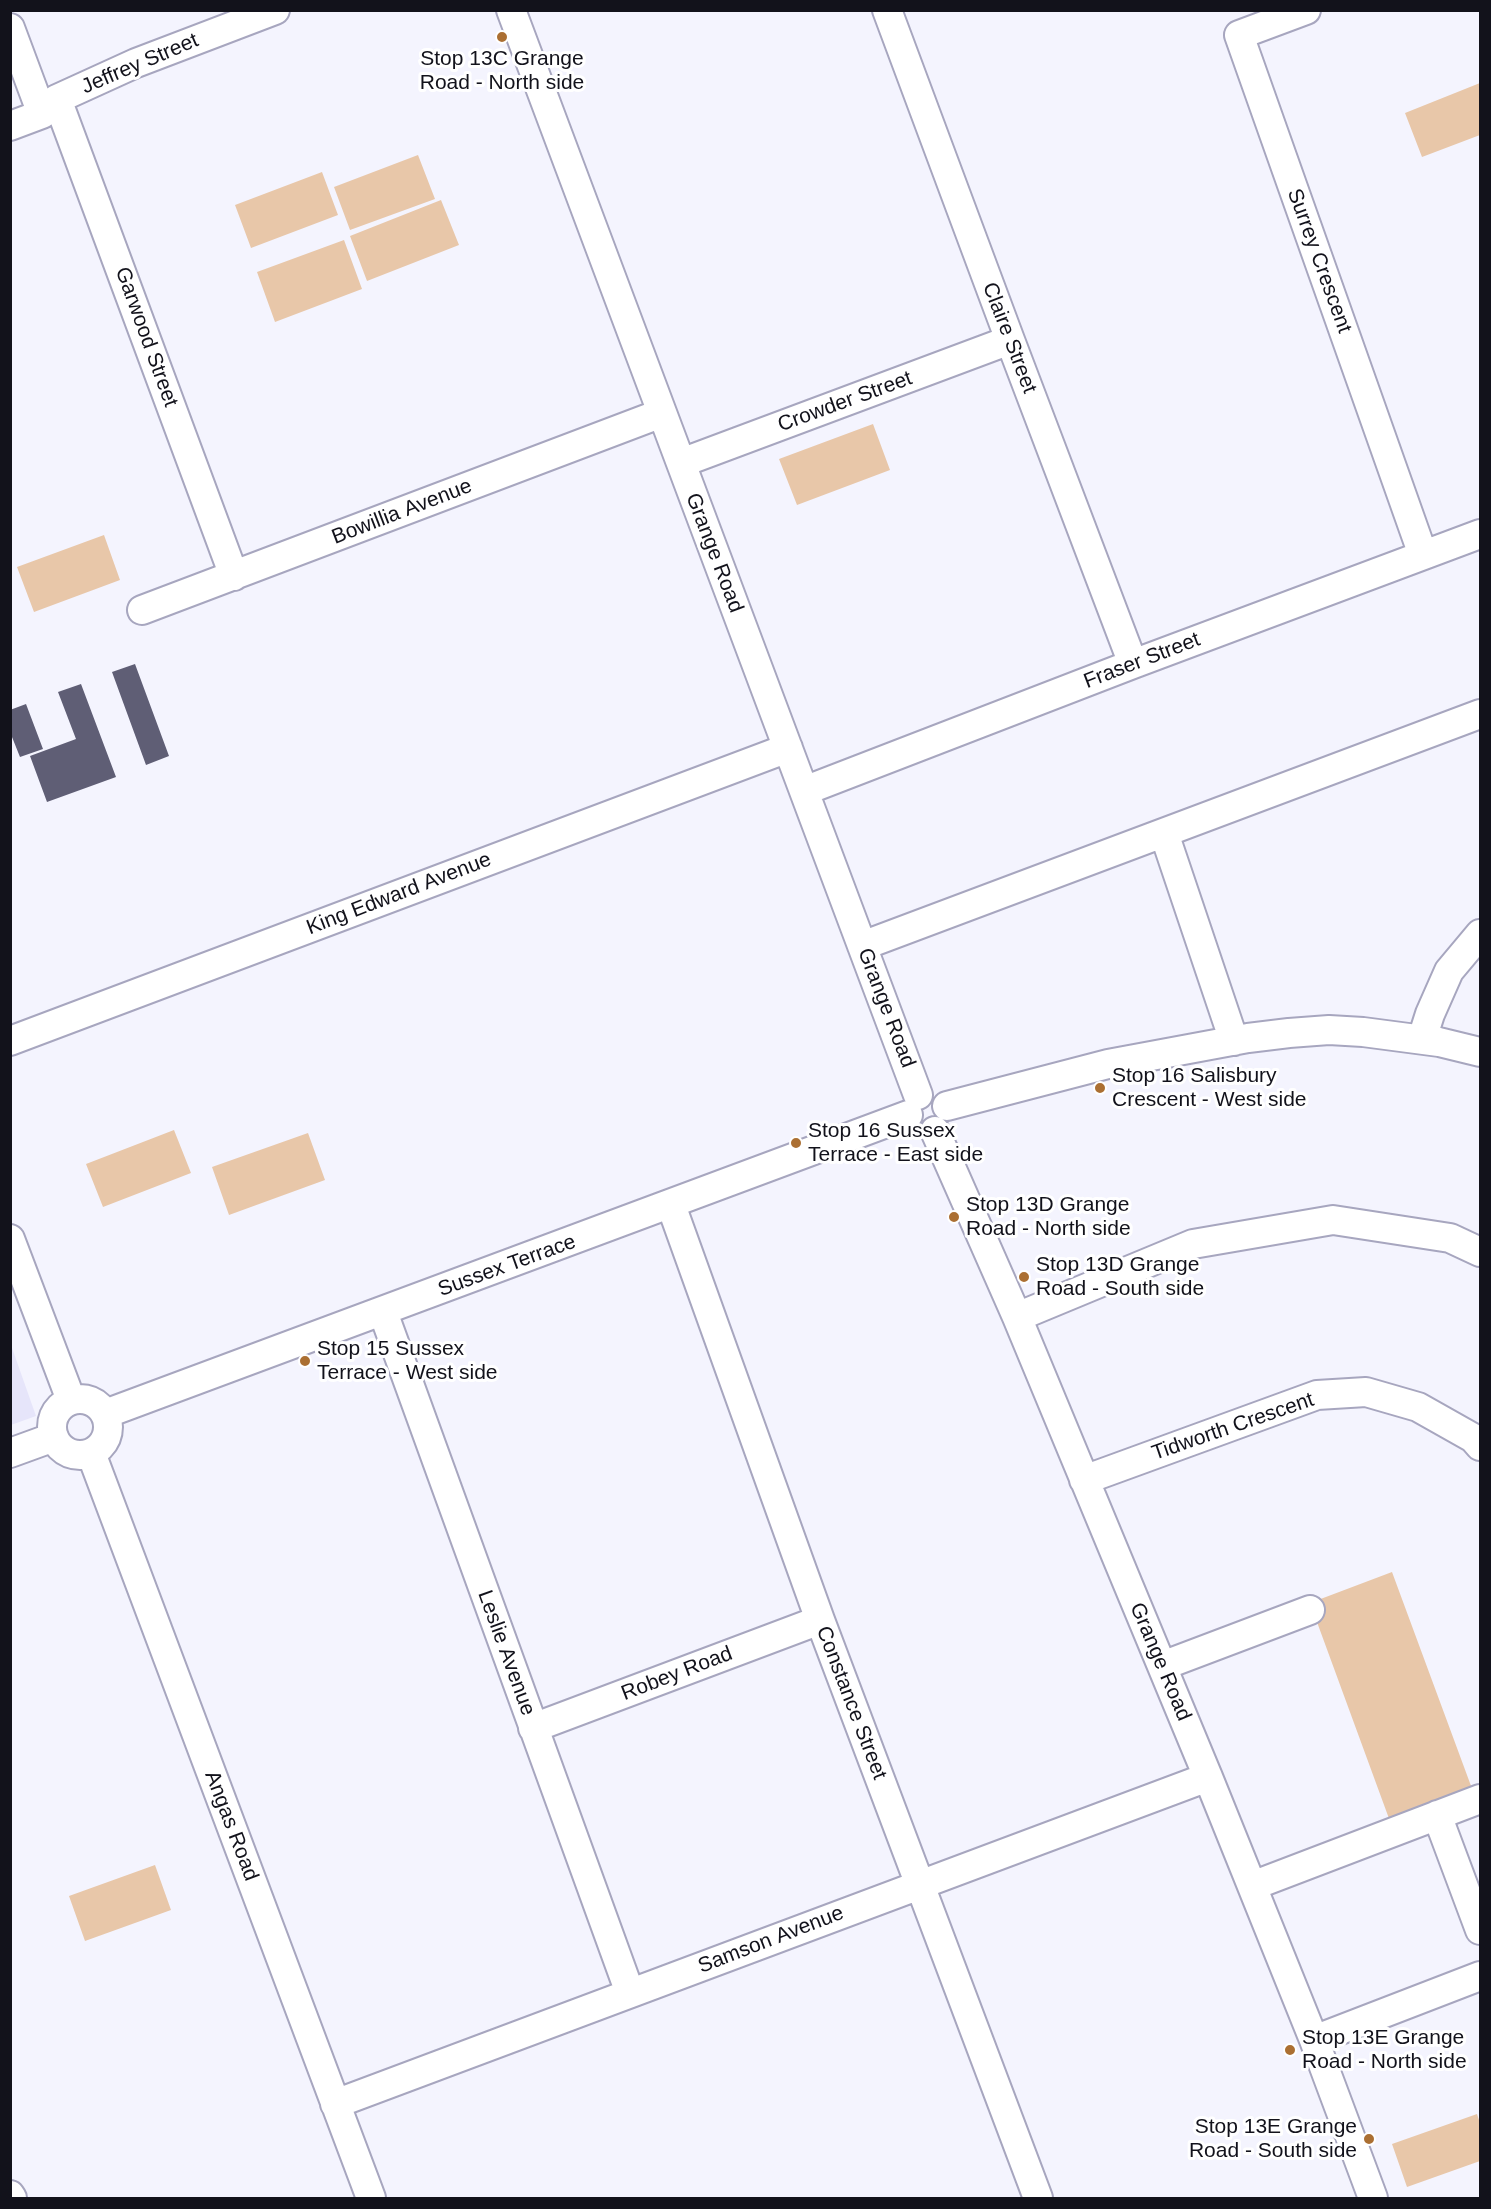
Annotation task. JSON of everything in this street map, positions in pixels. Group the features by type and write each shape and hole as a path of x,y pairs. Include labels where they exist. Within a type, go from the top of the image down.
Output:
{"street":[{"name":"Jeffrey Street","path":"10,126 136,63 275,10"},
{"name":"Grange Road","path":"510,10 862,946 913,1105"},
{"name":"Claire Street","path":"887,10 1133,664"},
{"name":"Surrey Crescent","path":"1306,10 1239,35 1424,555"},
{"name":"Garwood Street","path":"10,28 50,106 234,576"},
{"name":"Crowder Street","path":"681,463 1010,340"},
{"name":"Bowillia Avenue","path":"142,610 662,413"},
{"name":"Fraser Street","path":"804,791 1480,534"},
{"path":"862,946 1480,714"},
{"name":"King Edward Avenue","path":"10,1041 788,747"},
{"path":"1164,833 1234,1041"},
{"path":"1422,1039 1449,971 1480,934"},
{"path":"947,1106 1108,1064 1289,1033 1329,1030 1364,1032 1422,1039 1480,1052"},
{"path":"932,1093 938,1095 947,1106 947,1118 935,1131 918,1130 913,1126 913,1105 932,1093"},
{"name":"Sussex Terrace","path":"105,1414 671,1205 913,1105"},
{"name":"Grange Road","path":"935,1131 1017,1317 1208,1777 1314,2040 1373,2199"},
{"name":"Constance Street","path":"671,1205 820,1620 1038,2199"},
{"path":"1017,1317 1193,1244 1333,1220 1450,1238 1480,1252"},
{"path":"10,1239 71,1400"},
{"name":"Leslie Avenue","path":"383,1312 630,1993"},
{"name":"Tidworth Crescent","path":"1084,1480 1317,1395 1366,1392 1418,1407 1473,1438 1480,1446"},
{"path":"71,1400 92,1401 105,1414 108,1424 107,1434 104,1442 91,1453 74,1454 65,1450 54,1437 53,1422 57,1412 71,1400"},
{"path":"10,1453 54,1437"},
{"name":"Angas Road","path":"91,1453 371,2199"},
{"path":"1162,1666 1310,1610"},
{"name":"Robey Road","path":"533,1728 820,1620"},
{"name":"Samson Avenue","path":"336,2104 1208,1777"},
{"path":"1252,1886 1480,1799"},
{"path":"1437,1815 1480,1930"},
{"path":"1314,2040 1480,1976"}],"shaded area":[{"path":"1480,83 1480,135 1422,157 1405,113"},
{"path":"418,155 435,199 350,230 334,187"},
{"path":"322,172 338,215 251,248 235,205"},
{"path":"441,200 459,245 367,281 350,236"},
{"path":"344,240 362,289 275,322 257,272"},
{"path":"873,424 890,470 797,505 779,459"},
{"path":"104,535 120,580 34,612 17,567"},
{"path":"174,1130 191,1173 103,1207 86,1164"},
{"path":"308,1133 325,1180 229,1215 212,1167"},
{"path":"11,1345 36,1416 10,1425"},
{"path":"1392,1572 1474,1794 1391,1824 1310,1603"},
{"path":"155,1865 171,1910 85,1941 69,1896"},
{"path":"1477,2114 1480,2123 1480,2161 1407,2187 1392,2144"}],"building":[{"path":"135,664 169,756 146,765 112,672"},
{"path":"81,684 116,777 47,802 30,756 76,739 58,692"},
{"path":"26,704 43,749 20,757 10,732 10,710"}],"place":[{"name":"Stop 13C Grange Road - North side","path":"502,37"},
{"name":"Stop 16 Salisbury Crescent - West side","path":"1100,1088"},
{"name":"Stop 16 Sussex Terrace - East side","path":"796,1143"},
{"name":"Stop 13D Grange Road - North side","path":"954,1217"},
{"name":"Stop 13D Grange Road - South side","path":"1024,1277"},
{"name":"Stop 15 Sussex Terrace - West side","path":"305,1361"},
{"name":"Stop 13E Grange Road - North side","path":"1290,2050"},
{"name":"Stop 13E Grange Road - South side","path":"1369,2139"}]}
